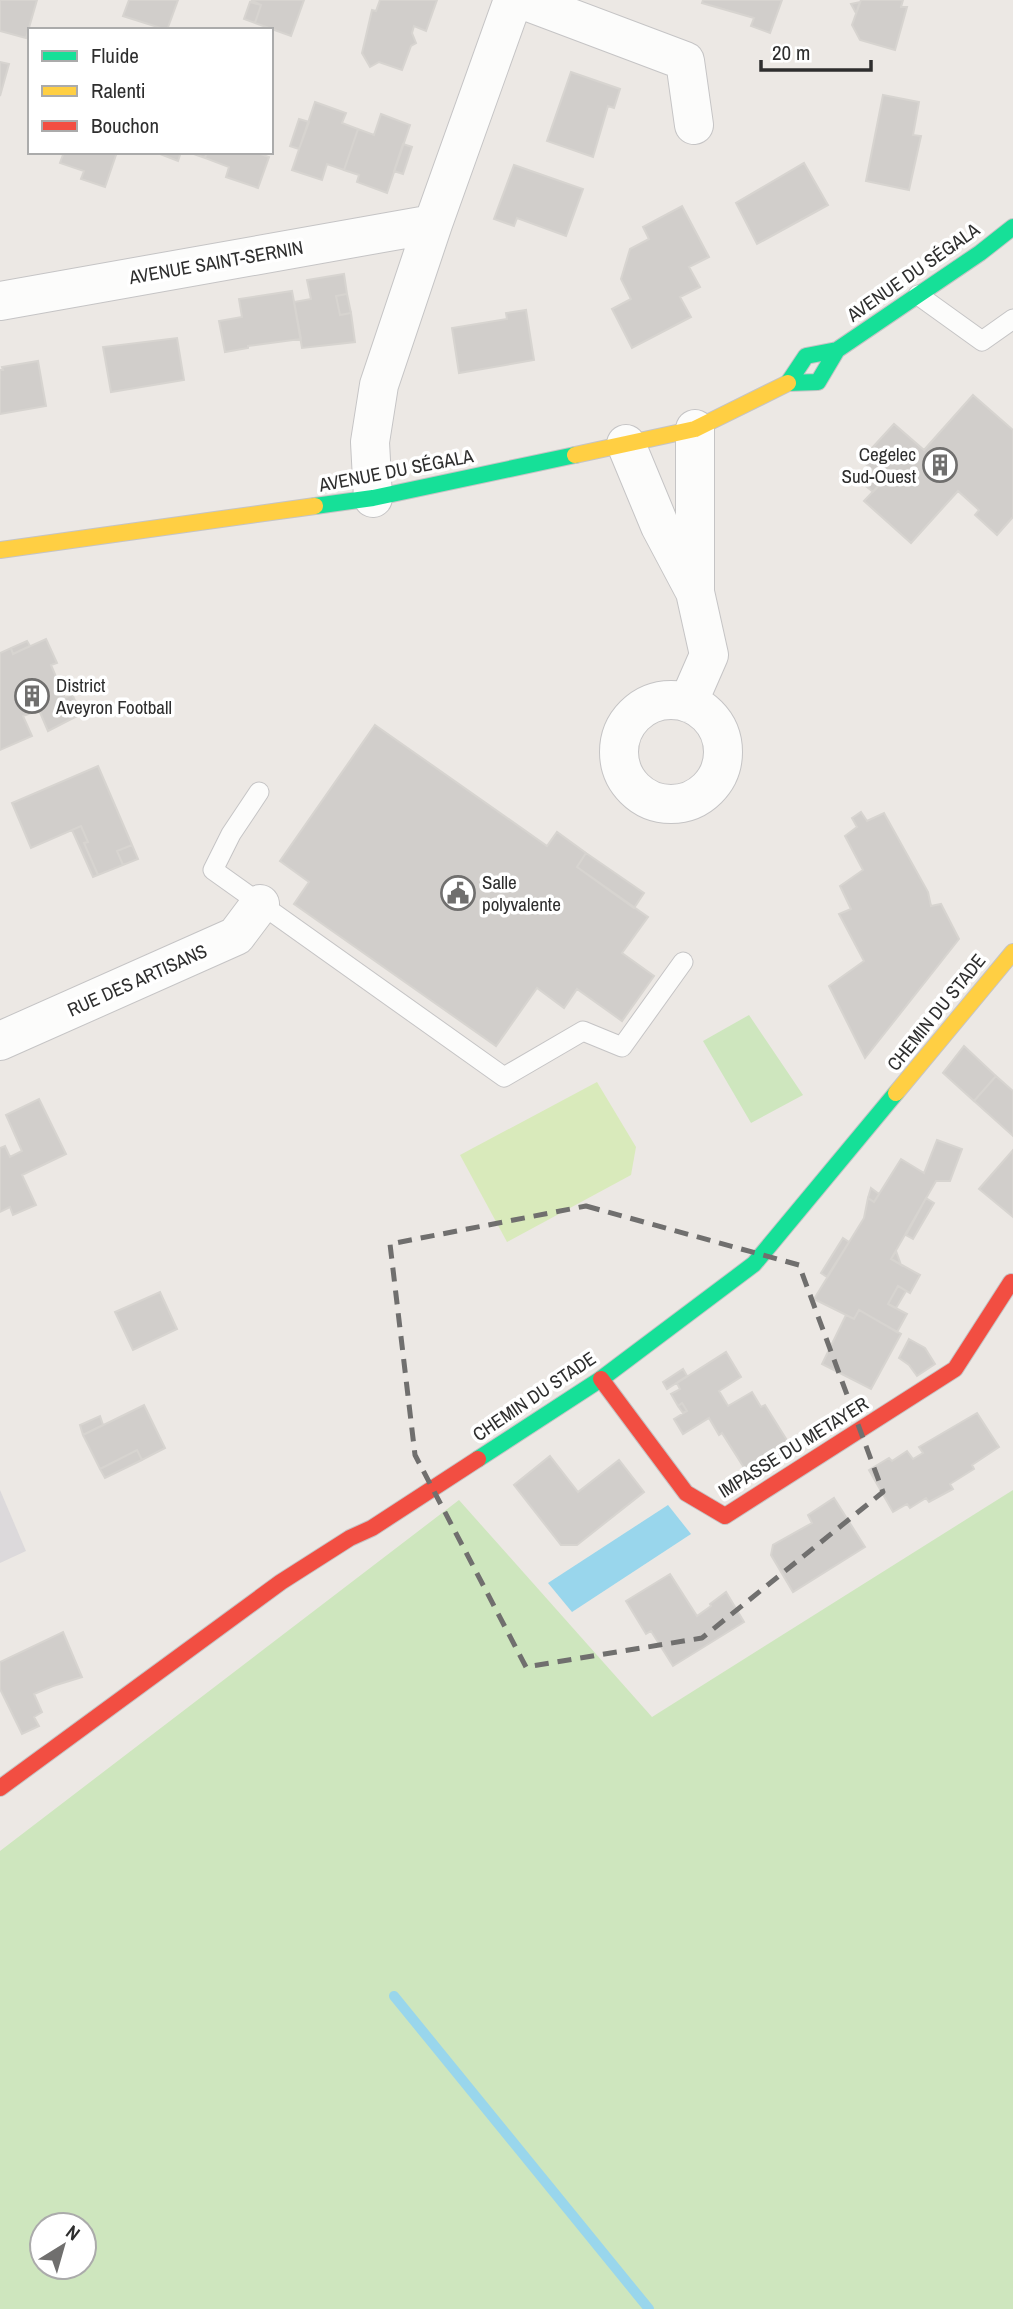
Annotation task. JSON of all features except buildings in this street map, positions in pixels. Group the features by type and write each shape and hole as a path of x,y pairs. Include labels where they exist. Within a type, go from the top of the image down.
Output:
{"street":[{"path":"373,498 370,442 379,385 513,0"},
{"path":"523,0 685,61 694,125"},
{"name":"AVENUE SAINT-SERNIN","path":"0,301 433,224"},
{"name":"AVENUE DU SÉGALA","path":"788,383 806,356 837,350 980,253 1013,227"},
{"name":"AVENUE DU SÉGALA","path":"0,550 373,498 695,429 788,383 818,382 837,350"},
{"path":"688,703 709,655 695,592 695,429"},
{"path":"626,444 660,526 695,592"},
{"name":"RUE DES ARTISANS","path":"0,1041 236,936 260,904"},
{"name":"CHEMIN DU STADE","path":"0,1788 281,1582 350,1538 384,1521 601,1378 754,1264 1013,952"},
{"name":"IMPASSE DU METAYER","path":"601,1378 686,1493 725,1516 955,1369 1011,1282"}],"lane":[{"path":"918,295 982,341 1013,319"},
{"path":"260,792 231,834 213,870 504,1077 583,1031 622,1047 683,962"}],"highlighted area":[{"path":"586,1206 799,1265 883,1492 702,1638 526,1667 415,1455 390,1244"}],"shaded area":[{"path":"0,1490 26,1551 0,1563"}],"green space":[{"path":"749,1015 803,1095 751,1123 703,1041"},
{"path":"597,1082 636,1147 631,1175 507,1242 460,1155"},
{"path":"1013,1490 1013,2309 0,2309 0,1851 459,1500 652,1717"}],"water":[{"path":"668,1505 691,1534 572,1612 548,1583"}],"waterway":[{"path":"394,1996 649,2309"}],"traffic: fast":[{"path":"837,350 818,382 788,383 806,356 837,350 980,253 1013,227"},
{"path":"315,506 373,498 575,455"},
{"path":"478,1459 601,1379 754,1264 896,1093"}],"traffic: slow":[{"path":"575,455 695,429 788,383"},
{"path":"0,550 315,506"},
{"path":"896,1093 1013,952"}],"traffic: jam":[{"path":"601,1379 686,1493 725,1516 955,1369 1011,1282"},
{"path":"0,1788 281,1582 350,1538 372,1528 478,1459"}],"place":[{"name":"Cegelec Sud-Ouest","path":"940,465"},
{"name":"District Aveyron Football","path":"32,696"},
{"name":"Salle polyvalente","path":"458,893"}]}
